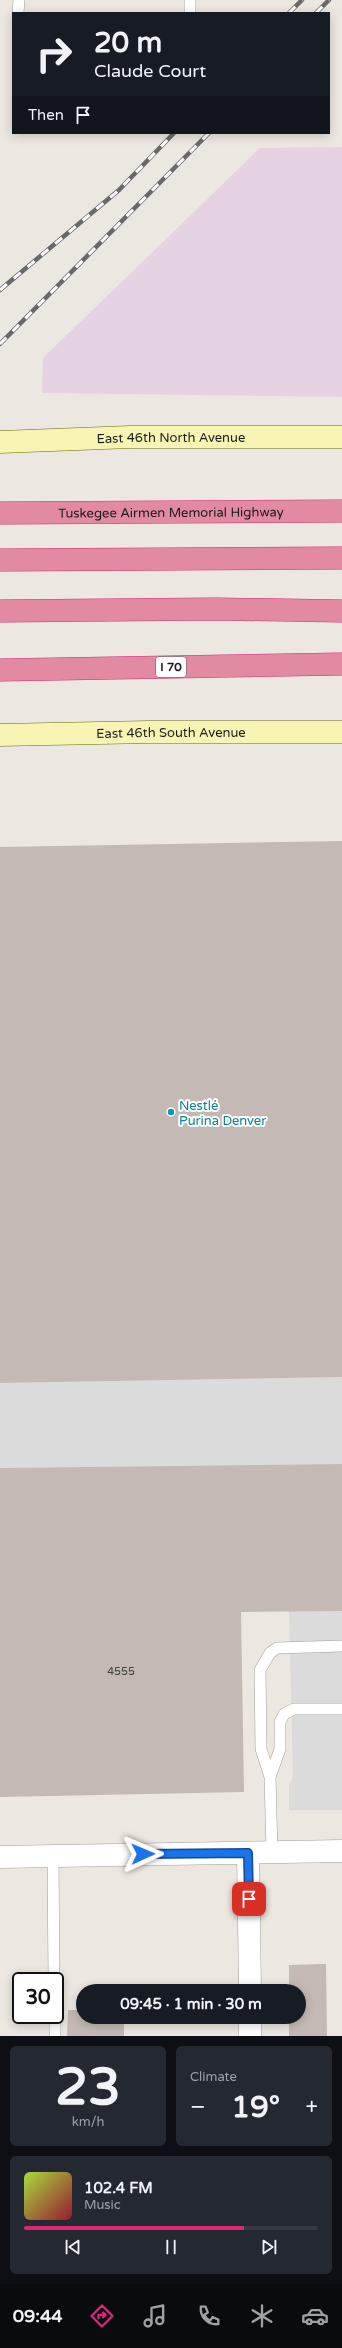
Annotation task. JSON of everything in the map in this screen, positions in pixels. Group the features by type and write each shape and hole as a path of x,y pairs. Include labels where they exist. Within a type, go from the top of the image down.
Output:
{"highway":[{"name":"Tuskegee Airmen Memorial Highway","path":"0,513 342,511"},
{"path":"0,560 342,558"},
{"path":"0,611 216,609 342,611"},
{"name":"I 70","path":"0,670 342,664"}],"main road":[{"name":"East 46th North Avenue","path":"0,442 130,437 342,437"},
{"name":"East 46th South Avenue","path":"0,735 149,732 342,732"}],"street":[{"path":"0,1857 342,1851"},
{"path":"248,1853 250,1984"},
{"path":"250,2024 250,2036"}],"lane":[{"path":"18,12 19,0"},
{"path":"190,0 190,12"},
{"path":"272,1852 270,1777 261,1749 260,1670 270,1653 277,1648 342,1646"},
{"path":"270,1777 280,1749 280,1722 284,1714 294,1709 342,1709"},
{"path":"53,1856 54,1972"},
{"path":"55,2024 55,2036"}],"shaded area":[{"path":"342,147 342,397 42,393 43,358 260,148"},
{"path":"342,1377 342,1464 0,1468 0,1383"},
{"path":"289,1611 342,1611 342,1810 289,1810 289,1785 293,1777"}],"building":[{"name":"Nestlé Purina Denver","path":"342,841 342,1377 0,1383 0,847"},
{"path":"342,1464 342,1611 241,1612 244,1792 0,1797 0,1468"},
{"path":"326,1964 327,2036 289,2036 289,2024 306,2024 306,1984 289,1984 289,1965"},
{"path":"68,2010 76,2010 76,2024 124,2024 124,2036 67,2036"}],"railway":[{"path":"290,12 302,0"},
{"path":"317,12 329,0"},
{"path":"0,290 119,190 173,134"},
{"path":"0,344 208,134"}],"place":[{"name":"Nestlé Purina Denver","path":"171,1112"}],"route":[{"path":"143,1854 248,1853 249,1899"}]}
